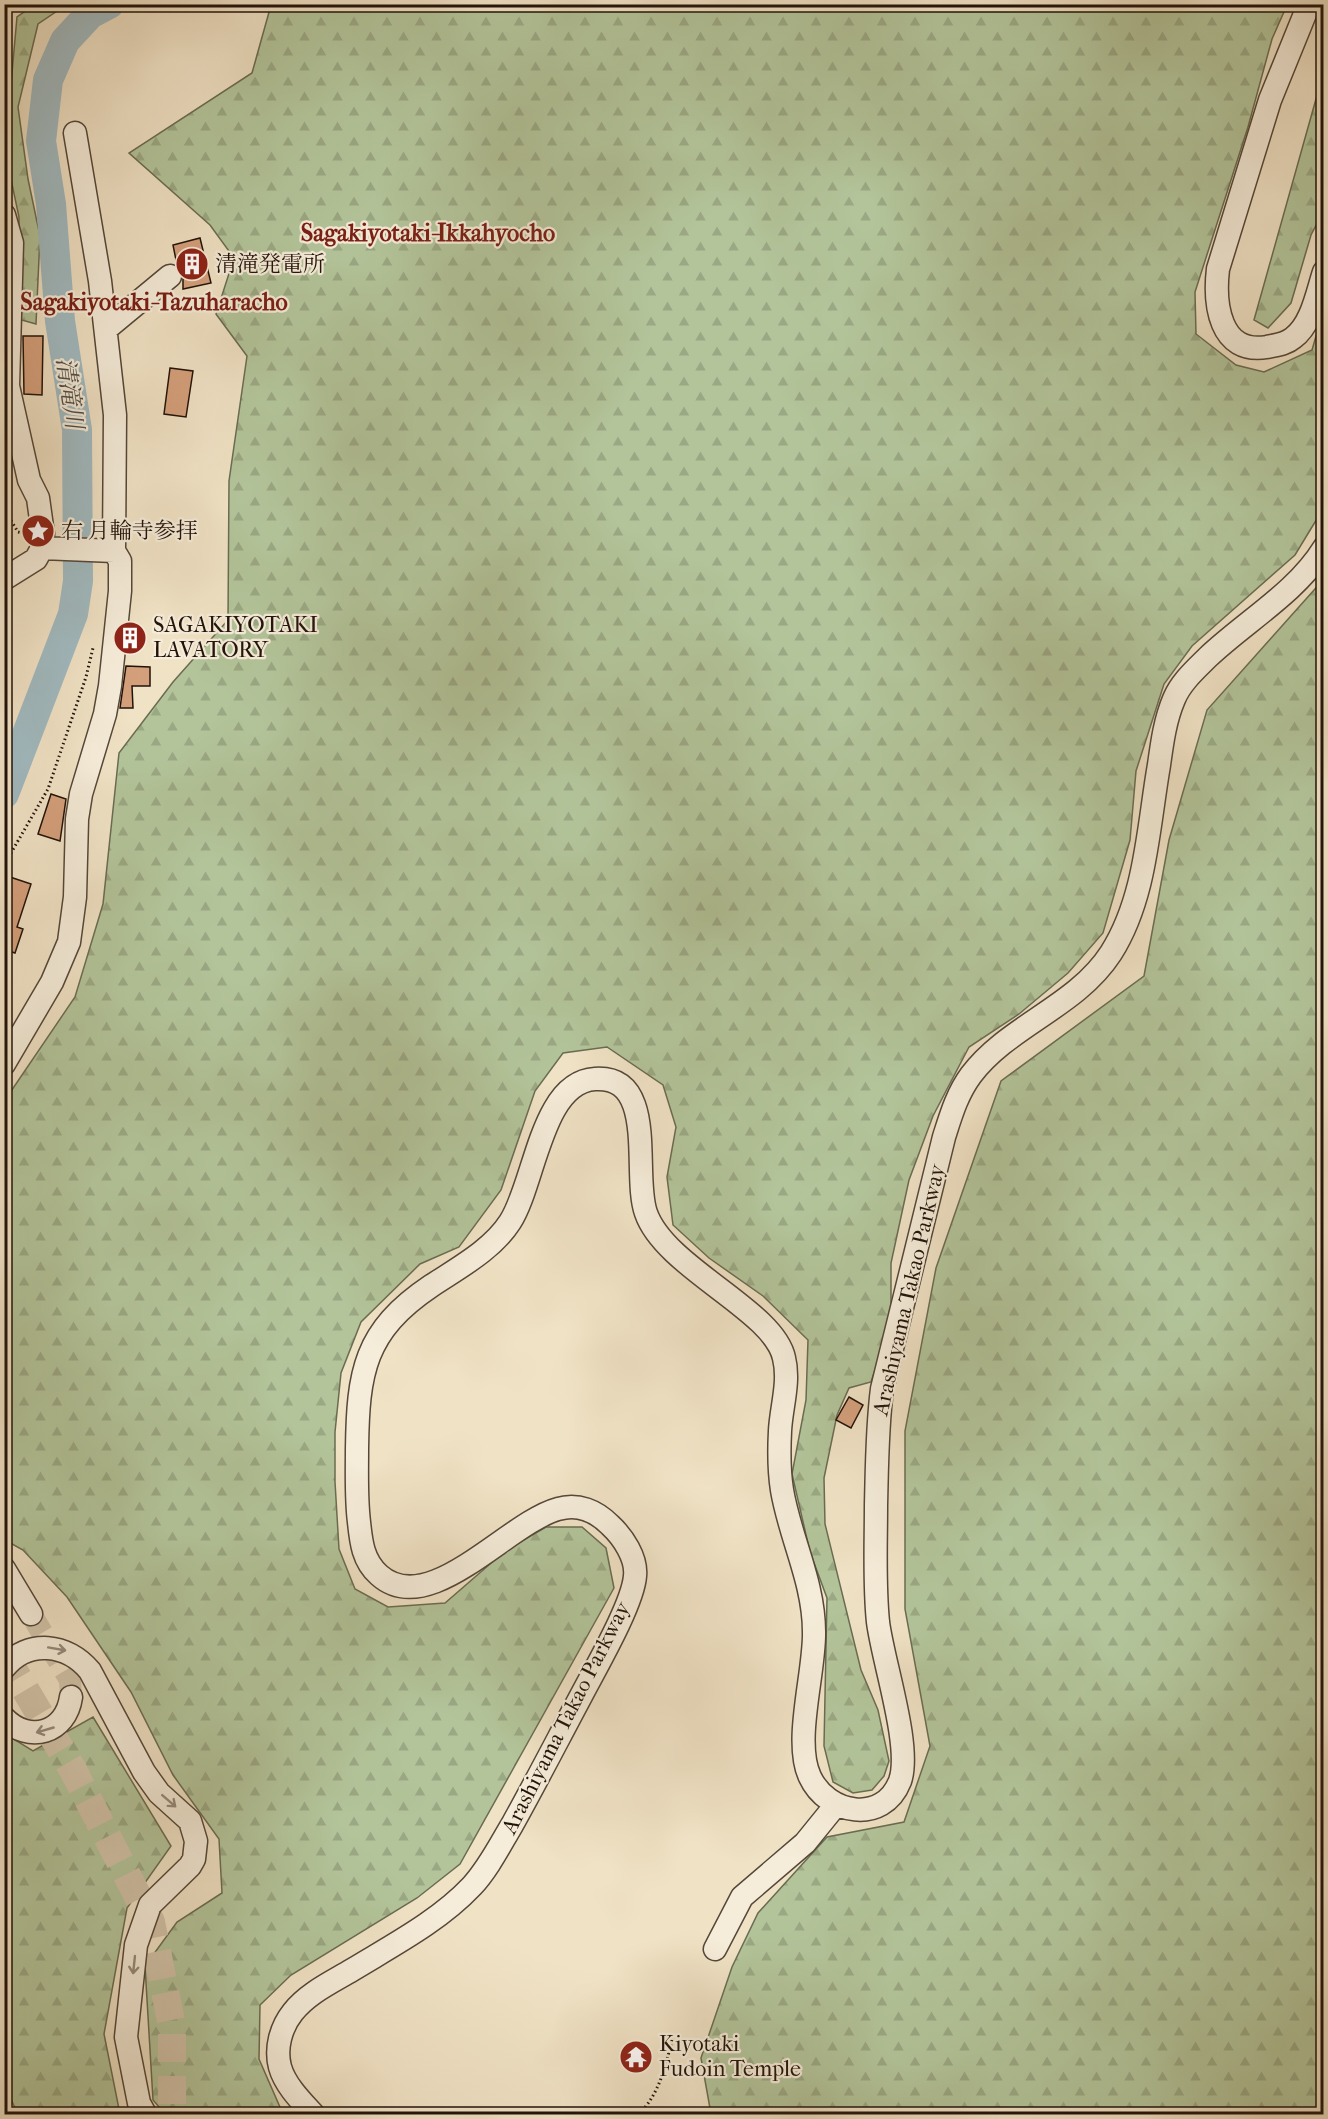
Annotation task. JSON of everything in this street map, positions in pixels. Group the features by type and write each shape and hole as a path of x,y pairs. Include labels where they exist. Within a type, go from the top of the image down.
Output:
{"street":[{"path":"1309,4 1270,100 1218,269 1215,295 1220,318 1228,334 1242,344 1259,348 1280,345 1293,338 1306,323 1323,272"},
{"path":"4,1064 52,982 69,942 75,897 77,819 81,794 105,714 120,591 120,561 111,551 115,415 106,329 75,133"},
{"path":"4,215 12,243 8,386 29,480 38,498 44,548 36,559 4,579"},
{"path":"106,329 170,276"},
{"path":"44,548 111,551"},
{"name":"Arashiyama Takao Parkway","path":"313,2115 289,2086 280,2071 278,2056 285,2024 303,2002 413,1933 474,1885 521,1808 603,1654 624,1610 635,1576 633,1560 623,1538 603,1517 582,1507 559,1508 526,1524 446,1577 420,1588 397,1588 381,1578 368,1563 361,1541 357,1508 357,1397 367,1361 380,1331 403,1306 462,1266 492,1242 511,1221 549,1119 560,1099 576,1083 591,1078 611,1080 625,1089 636,1103 641,1197 648,1221 676,1253 777,1340 785,1360 786,1382 780,1434 781,1486 809,1582 814,1629 804,1754 809,1775 835,1806 852,1811 866,1811 883,1801 898,1787 902,1771 902,1743 878,1624 875,1569 877,1423 882,1389 944,1137 956,1099 971,1075 990,1054 1071,996 1092,977 1111,953 1137,896 1165,727 1175,697 1190,675 1215,651 1303,576 1323,548"},
{"path":"4,1569 31,1614"},
{"path":"4,1668 22,1654 45,1647 65,1650 83,1662 150,1782 182,1812 194,1830 196,1841 194,1859 150,1905 136,1945 126,2037 137,2092 145,2115"},
{"path":"4,1718 21,1730 38,1733 46,1731 55,1727 66,1715 71,1697"},
{"path":"715,1949 742,1897 805,1843 835,1806"}],"path":[{"path":"4,508 18,532"},
{"path":"4,865 48,789 83,688 93,644"},
{"path":"639,2115 652,2102 661,2081 672,2040"}],"green space":[{"path":"34,5 66,5 38,24 18,107 28,179 40,236 36,324 18,319 19,217 5,151 17,17"},
{"path":"271,5 1287,5 1272,39 1248,127 1195,292 1196,334 1236,365 1264,372 1312,350 1323,312 1323,509 1295,555 1192,646 1164,684 1136,771 1130,840 1103,933 1068,973 1019,1014 969,1047 933,1116 909,1180 891,1263 891,1323 871,1382 849,1388 837,1415 824,1478 825,1524 861,1670 878,1710 889,1761 884,1776 872,1790 853,1793 833,1782 824,1746 827,1598 810,1552 792,1474 806,1400 808,1340 763,1296 709,1258 673,1225 667,1177 676,1127 663,1085 607,1047 563,1053 535,1091 501,1190 459,1247 420,1264 361,1322 341,1373 335,1432 339,1549 355,1589 388,1607 445,1603 505,1551 546,1527 582,1527 606,1548 614,1588 460,1864 417,1898 291,1975 260,2005 259,2059 283,2114 165,2114 153,2100 145,1966 177,1922 222,1893 219,1839 173,1775 131,1692 67,1597 23,1550 5,1540 5,1100 75,997 103,904 119,753 173,682 228,620 229,481 247,356 216,314 234,258 210,225 129,153 252,73"},
{"path":"1323,74 1323,212 1311,235 1291,303 1268,328 1254,320"},
{"path":"1323,580 1323,2114 711,2114 701,2058 732,1967 758,1913 827,1837 904,1822 930,1746 905,1609 905,1431 936,1268 1001,1081 1144,976 1169,840 1207,710"},
{"path":"93,1717 171,1846 127,1908 104,2034 120,2114 18,2114 5,2087 4,1733 33,1751"}],"building":[{"name":"清滝発電所","path":"200,238 211,283 183,289 183,273 177,265 173,245"},
{"path":"23,336 43,336 42,395 24,394"},
{"path":"170,368 193,371 186,417 164,414"},
{"path":"126,666 150,667 150,686 132,686 133,708 120,708"},
{"path":"51,794 66,799 60,841 38,834"},
{"path":"10,877 31,884 17,927 23,929 15,953 9,951 7,957 4,957 4,893"},
{"path":"849,1397 863,1405 851,1428 836,1420"}],"waterway":[{"name":"清滝川","path":"4,794 73,614 78,581 77,430 60,321 51,204 41,141 48,80 65,41 90,14 109,4"}],"tunnel":[{"path":"31,1614 70,1680 71,1697"},
{"path":"4,1654 73,1770 151,1922 172,2026 172,2114"}],"place":[{"name":"清滝発電所","path":"192,264"},
{"name":"右 月輪寺参拝","path":"38,531"},
{"name":"SAGAKIYOTAKI LAVATORY","path":"130,638"},
{"name":"Kiyotaki Fudoin Temple","path":"636,2057"}],"district":[{"name":"Sagakiyotaki-Ikkahyocho","path":"428,233"},
{"name":"Sagakiyotaki-Tazuharacho","path":"154,302"}]}
